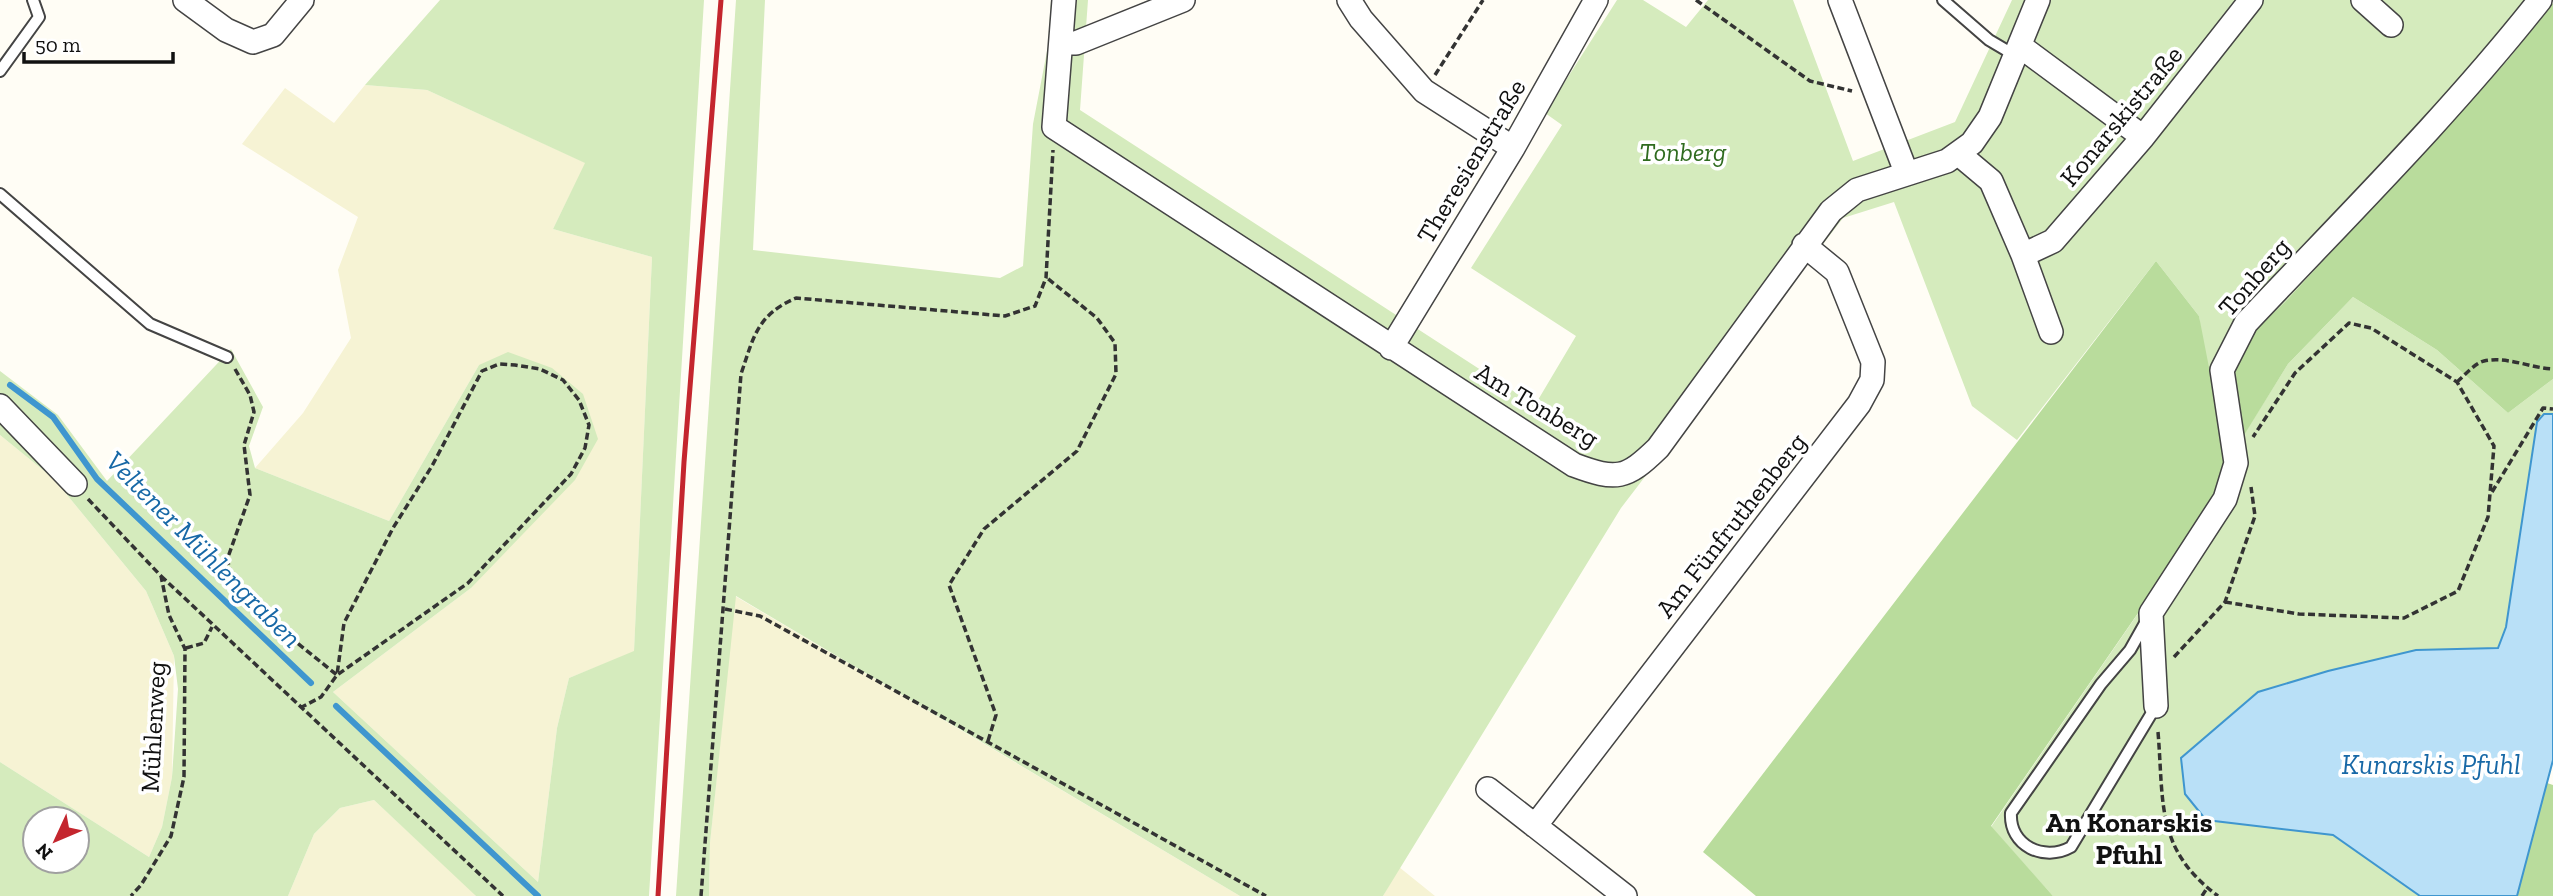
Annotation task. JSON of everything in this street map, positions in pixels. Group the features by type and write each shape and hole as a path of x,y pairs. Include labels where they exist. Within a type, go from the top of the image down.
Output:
{"street":[{"path":"184,0 226,30 253,42 273,35 302,0"},
{"path":"1054,127 1064,0"},
{"path":"1061,43 1076,43 1183,0"},
{"path":"1349,0 1361,19 1424,91 1513,148"},
{"name":"Theresienstraße","path":"1391,348 1513,148 1596,0"},
{"path":"1840,0 1906,172"},
{"path":"2038,0 1990,117 1960,155 1991,181 2023,255 2050,332"},
{"name":"Konarskistraße","path":"2023,255 2053,241 2143,137 2251,0"},
{"path":"2363,0 2391,24"},
{"name":"Tonberg","path":"2151,613 2225,499 2236,463 2222,370 2246,323 2420,140 2499,53 2540,0"},
{"path":"2018,51 2143,137"},
{"name":"Am Tonberg","path":"1054,127 1574,465 1598,474 1623,475 1642,464 1658,447 1831,211 1857,190 1960,155"},
{"name":"Am Fünfruthenberg","path":"1535,826 1859,404 1872,380 1873,362 1837,272 1804,245"},
{"path":"0,406 75,484"},
{"path":"2151,613 2156,706"},
{"path":"1488,789 1625,896"}],"lane":[{"path":"0,71 39,17 33,0"},
{"path":"1943,0 1989,40 2018,51"},
{"path":"0,194 150,324 227,357"},
{"path":"2151,613 2130,650 2101,684 2011,813 2010,827 2017,838 2044,854 2058,854 2071,847 2156,706"}],"path":[{"path":"1424,91 1483,0"},
{"path":"1696,0 1810,81 1878,98"},
{"path":"701,896 741,374 758,325 775,307 796,298 1005,316 1035,306 1046,278 1054,127"},
{"path":"988,741 996,715 949,586 984,529 1077,451 1116,374 1115,343 1097,318 1046,278"},
{"path":"2153,662 2166,662 2181,651 2225,602 2255,516 2251,481 2236,463 2295,373 2349,323 2371,328 2457,382 2494,446 2488,517 2458,591 2404,618 2299,614 2225,602"},
{"path":"227,357 250,395 254,412 244,445 250,495 226,560 231,580 240,597 337,675"},
{"path":"2457,382 2482,361 2509,360 2536,368 2553,369"},
{"path":"300,708 321,697 337,675 468,583 571,474 585,448 589,425 579,400 563,380 540,369 499,363 482,371 432,466 393,528 344,623 337,675"},
{"path":"2490,494 2543,408 2553,409"},
{"path":"75,484 212,627 503,896"},
{"name":"Mühlenweg","path":"131,896 141,885 171,836 184,777 185,649 169,615 161,576"},
{"path":"724,609 760,616 1266,896"},
{"path":"185,649 204,643 212,627"},
{"path":"2156,706 2164,816 2174,850 2189,871 2218,896"},
{"path":"2202,896 2207,888"}],"shaded area":[{"path":"365,85 427,90 586,163 553,229 652,257 634,652 569,678 557,728 538,882 333,692 471,588 479,365 389,521 255,468 303,413 351,338 338,270 358,217 242,144 285,88 334,123"},
{"path":"0,435 54,479 146,591 174,656 172,777 162,827 149,857 91,820 91,805 67,805 0,762"},
{"path":"735,596 1240,896 709,896 710,843"},
{"path":"374,800 476,896 288,896 314,834 340,808"},
{"path":"1399,867 1435,896 1383,896"}],"green space":[{"path":"440,0 704,0 649,896 476,896 374,800 340,808 314,834 288,896 0,896 0,762 67,805 21,805 21,875 91,875 91,820 149,857 162,827 172,777 178,689 174,656 146,591 54,479 0,435 0,371 58,415 107,481 231,349 263,407 249,446 255,468 389,521 479,365 508,352 552,368 583,394 598,439 575,480 471,588 333,692 538,882 557,728 569,678 634,651 652,257 553,229 585,163 427,90 365,85"},
{"path":"736,0 765,0 753,250 1000,278 1023,266 1033,124 1048,46 1051,0 1088,0 1080,110 1535,405 1576,336 1471,268 1562,125 1545,113 1617,0 1643,0 1686,27 1708,0 1793,0 1853,161 1955,122 2012,0 2553,0 2507,61 2285,302 2255,330 2241,439 2288,364 2353,297 2437,350 2508,413 2553,379 2553,414 2544,414 2506,627 2498,648 2416,650 2328,671 2258,692 2181,758 2206,820 2333,835 2420,896 2053,896 1991,827 2221,493 2199,316 2156,261 2017,440 1972,406 1894,202 1843,218 1621,508 1383,896 1240,896 736,596 710,843 709,896 676,896"},
{"path":"2553,3 2553,379 2508,413 2437,350 2353,297 2288,364 2241,440 2235,367 2255,330 2285,302 2507,61"},
{"path":"2156,261 2199,316 2227,460 2221,493 1991,826 2053,896 1756,896 1703,852"},
{"path":"2547,783 2553,785 2553,896 2517,896"}],"water":[{"name":"Kunarskis Pfuhl","path":"2544,414 2553,414 2553,760 2517,896 2420,896 2333,835 2206,820 2185,794 2181,758 2258,692 2328,671 2416,650 2498,648 2506,627 2537,422"}],"waterway":[{"name":"Veltener Mühlengraben","path":"10,385 53,417 97,479 311,683"},
{"name":"Veltener Mühlengraben","path":"336,706 538,896"}],"railway":[{"path":"658,896 684,462 721,0"}],"district":[{"name":"An Konarskis Pfuhl","path":"2129,838"}]}
